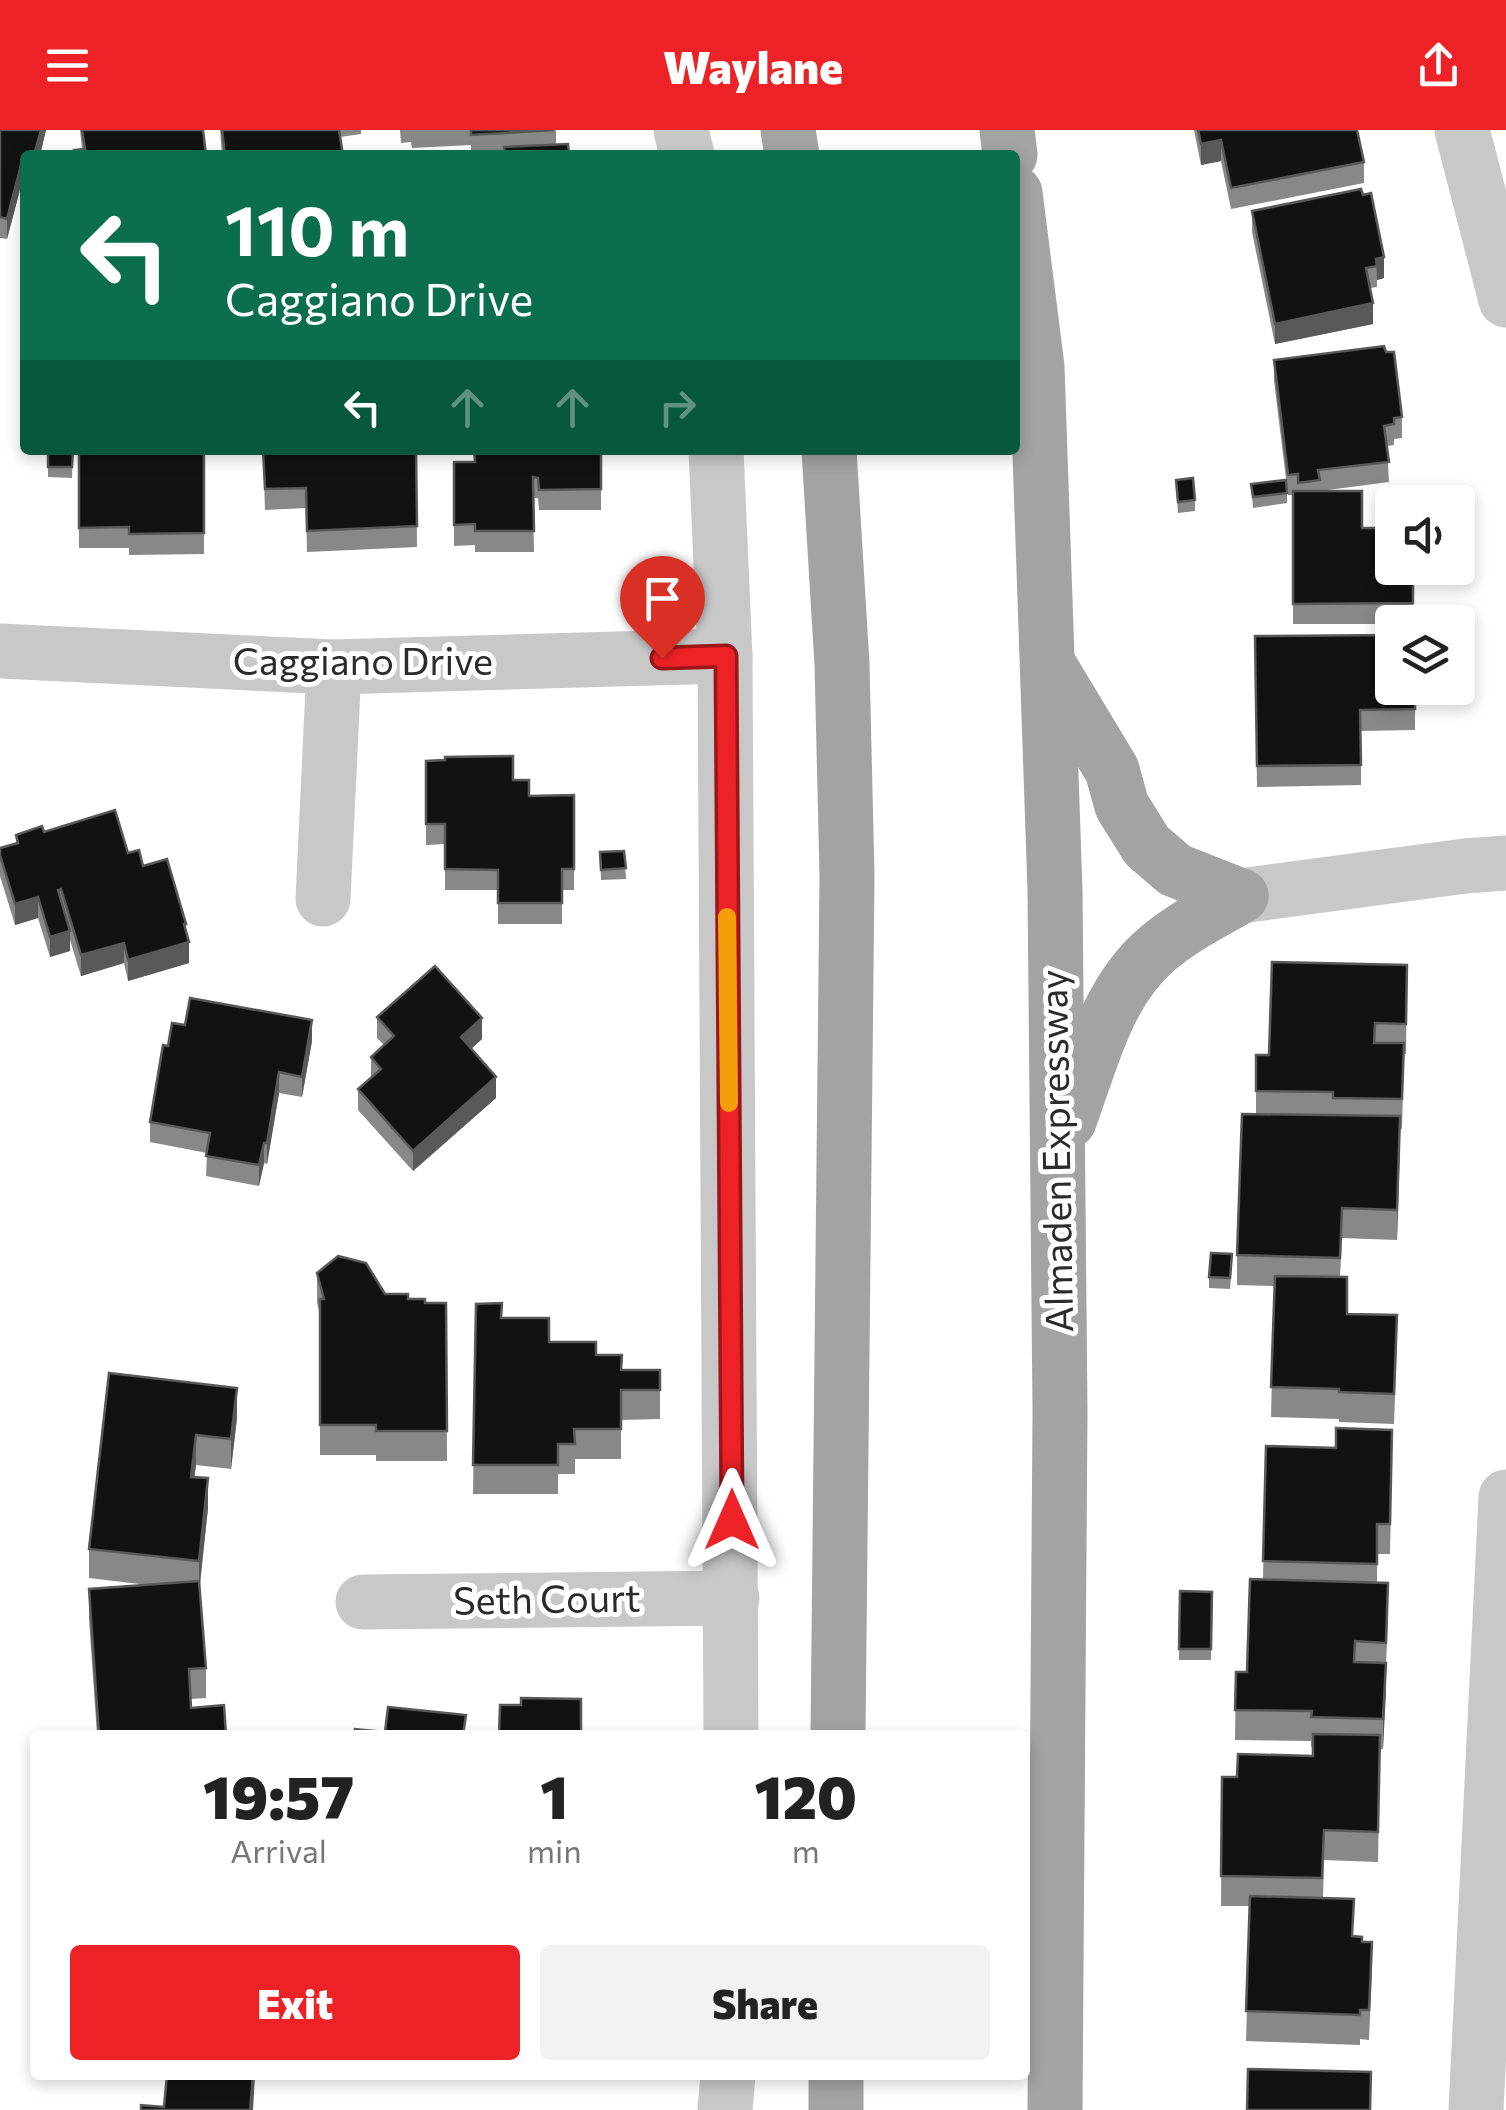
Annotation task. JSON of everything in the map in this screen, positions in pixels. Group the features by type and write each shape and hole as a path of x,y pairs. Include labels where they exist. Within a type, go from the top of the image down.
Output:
{"main road":[{"name":"Almaden Expressway","path":"1020,233 1037,367 1055,890 1060,1412 1055,2110"},
{"path":"829,455 842,664 847,875 838,1730"},
{"path":"1047,663 1112,770 1122,806 1148,846 1175,870 1241,896"},
{"path":"1058,1152 1110,1010 1126,983 1154,952 1186,927 1241,896"},
{"path":"836,2080 836,2110"}],"street":[{"path":"1462,130 1506,300"},
{"path":"716,455 726,656 731,1730"},
{"name":"Caggiano Drive","path":"0,652 334,667 726,656"},
{"path":"323,900 334,667"},
{"path":"1241,896 1506,863"},
{"path":"1476,2110 1506,1497"},
{"name":"Seth Court","path":"363,1602 732,1598"},
{"path":"725,2110 728,2080"}],"building":[{"path":"0,130 41,130 35,150 20,150 20,169 7,219 0,217"},
{"path":"82,130 203,130 205,150 74,150 85,149"},
{"path":"222,130 339,130 342,150 224,150"},
{"path":"471,130 554,130 471,135"},
{"path":"1198,130 1357,130 1364,162 1231,188 1221,140 1201,144"},
{"path":"568,144 569,150 504,150 504,147"},
{"path":"1361,189 1363,195 1371,193 1384,257 1376,259 1377,266 1366,268 1373,303 1275,324 1252,211"},
{"path":"1384,346 1386,352 1394,352 1402,417 1384,426 1389,462 1318,470 1320,480 1298,483 1298,474 1288,475 1274,360"},
{"path":"48,455 73,455 72,467 48,467"},
{"path":"79,455 204,455 204,533 129,534 129,527 79,528"},
{"path":"263,455 416,455 417,526 307,531 306,488 265,489"},
{"path":"474,455 601,455 601,489 539,490 538,478 533,477 534,531 475,531 475,524 454,525 454,462 475,462"},
{"path":"1193,478 1195,500 1178,502 1176,480"},
{"path":"1286,480 1287,493 1253,497 1251,484"},
{"path":"1293,491 1362,491 1362,528 1375,528 1375,585 1413,585 1413,603 1293,604"},
{"path":"1375,635 1375,705 1415,705 1415,709 1360,710 1361,765 1257,766 1255,636"},
{"path":"513,756 513,780 529,780 529,796 574,795 574,869 562,869 562,903 498,903 498,870 445,869 445,824 426,824 426,761"},
{"path":"115,810 128,853 139,850 143,866 167,859 189,942 128,960 124,943 81,955 61,889 58,890 70,931 50,937 38,897 15,904 0,848 18,843 16,835 42,826 44,832"},
{"path":"624,851 626,868 601,870 600,852"},
{"path":"1272,962 1407,965 1406,1024 1375,1023 1374,1043 1404,1043 1402,1099 1333,1098 1333,1092 1256,1091 1256,1055 1269,1055"},
{"path":"435,966 482,1018 461,1037 496,1077 413,1151 358,1089 381,1069 371,1057 394,1036 377,1017"},
{"path":"190,998 312,1020 302,1077 279,1072 267,1143 259,1165 206,1156 210,1133 150,1122 163,1045 168,1046 172,1023 185,1025"},
{"path":"1242,1114 1400,1116 1397,1210 1342,1208 1340,1258 1237,1255"},
{"path":"1211,1253 1232,1254 1230,1278 1209,1277"},
{"path":"338,1256 366,1263 385,1294 408,1294 408,1299 446,1303 447,1431 376,1431 376,1425 320,1425 320,1299 324,1299 317,1273"},
{"path":"1275,1276 1347,1277 1347,1314 1397,1315 1394,1394 1271,1387"},
{"path":"502,1303 501,1318 549,1318 549,1342 596,1342 596,1355 622,1355 621,1370 660,1370 660,1390 621,1390 621,1429 574,1429 575,1444 558,1444 558,1465 473,1465 476,1304"},
{"path":"109,1373 237,1388 231,1439 196,1435 191,1477 208,1478 199,1561 89,1549"},
{"path":"1336,1428 1392,1430 1390,1524 1377,1524 1377,1564 1263,1561 1266,1446 1336,1448"},
{"path":"1250,1579 1388,1583 1386,1643 1355,1641 1354,1662 1386,1663 1383,1719 1311,1717 1312,1711 1235,1710 1236,1672 1247,1672"},
{"path":"199,1581 206,1668 189,1669 191,1708 224,1705 226,1730 99,1730 89,1589"},
{"path":"1180,1591 1212,1592 1211,1649 1179,1649"},
{"path":"521,1698 581,1699 581,1730 499,1730 500,1705 521,1705"},
{"path":"388,1707 466,1715 464,1730 385,1730"},
{"path":"1313,1734 1380,1735 1378,1832 1324,1830 1322,1878 1221,1876 1222,1777 1237,1777 1238,1754 1313,1756"},
{"path":"1250,1896 1354,1899 1352,1936 1372,1942 1369,2010 1360,2010 1360,2015 1246,2011"},
{"path":"1248,2069 1371,2072 1370,2110 1247,2110"},
{"path":"167,2080 253,2080 250,2110 141,2110 141,2105 164,2107"}],"slow traffic":[{"path":"727,917 729,1103"}],"route":[{"path":"662,658 726,656 732,1520"}]}
